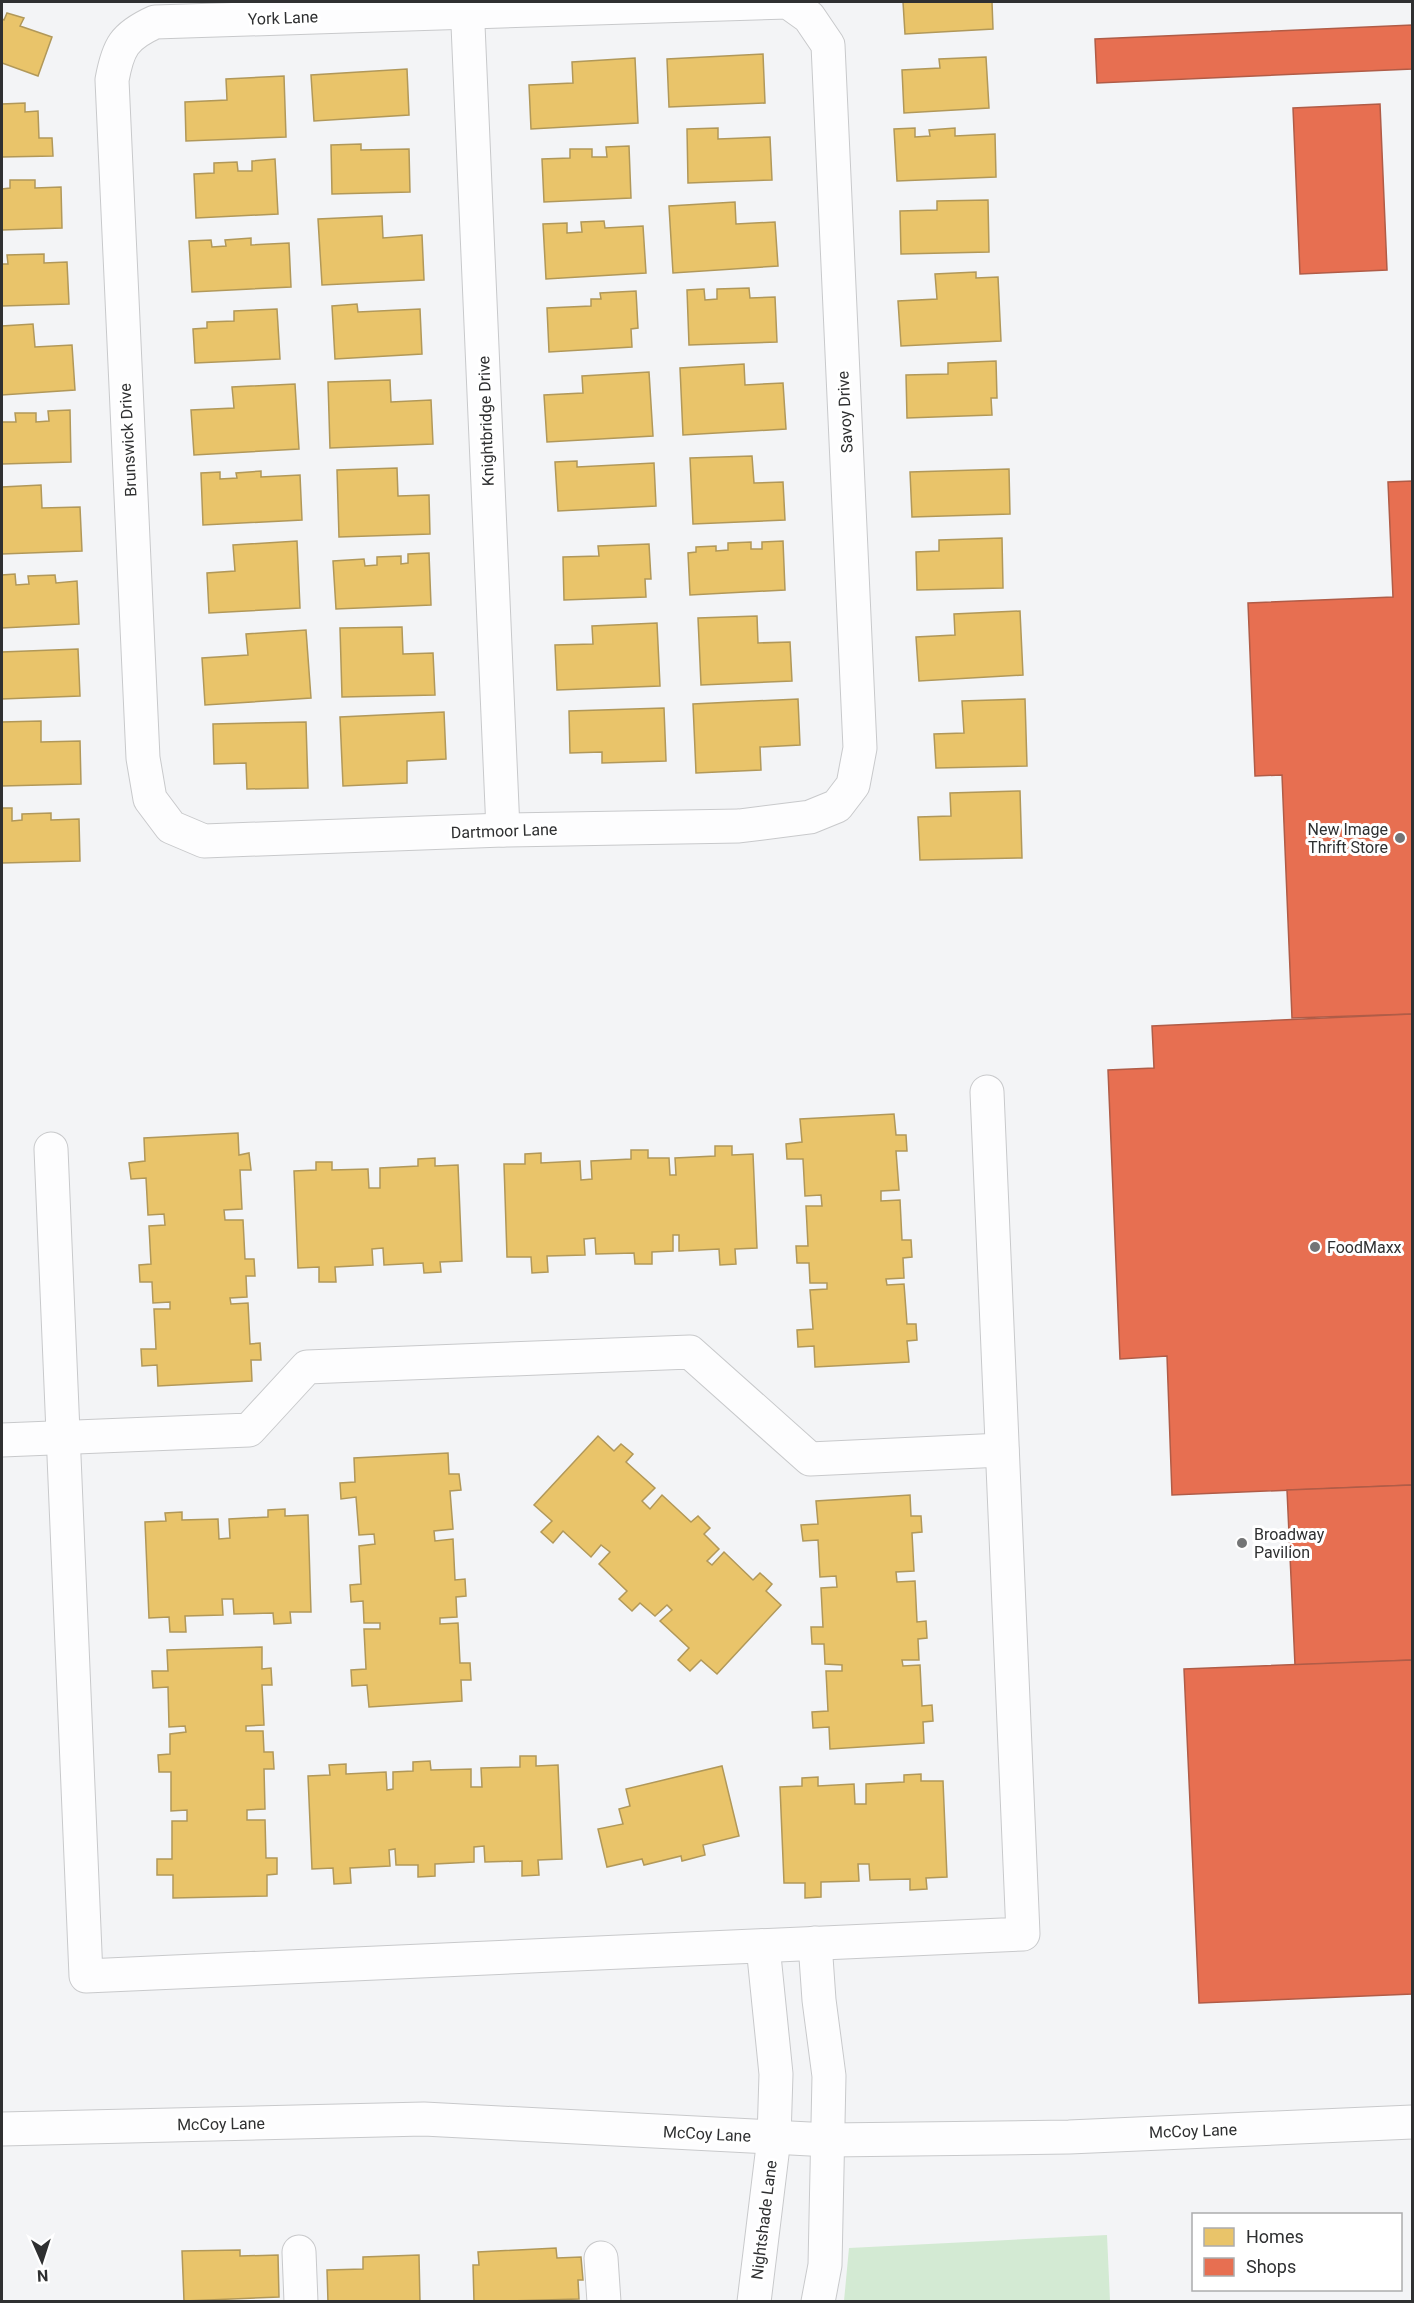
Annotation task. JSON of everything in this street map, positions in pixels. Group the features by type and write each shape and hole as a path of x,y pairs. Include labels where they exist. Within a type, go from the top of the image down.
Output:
{"street":[{"name":"York Lane","path":"122,48 134,32 155,22 465,5 788,2 809,17"},
{"name":"Knightbridge Drive","path":"465,5 502,830"},
{"name":"Savoy Drive","path":"809,17 828,45 860,748 853,785 837,807"},
{"name":"Brunswick Drive","path":"122,48 115,62 112,80 142,758 150,799 171,827"},
{"name":"Dartmoor Lane","path":"171,827 204,841 502,830 739,825 810,817 837,807"},
{"path":"51,1149 86,1976 1023,1934 987,1092"},
{"path":"2,1440 249,1430 307,1367 690,1352 810,1459 1002,1450"},
{"path":"815,1943 819,2000 829,2076 825,2265 818,2301"},
{"name":"Nightshade Lane","path":"754,2301 774,2138 776,2074 763,1946"},
{"name":"McCoy Lane","path":"2,2129 424,2119 829,2140 1069,2137 1413,2122"},
{"path":"299,2252 302,2301"},
{"path":"601,2259 604,2301"}],"green space":[{"path":"1107,2235 1110,2301 844,2301 849,2248"}],"building: Homes":[{"path":"903,2 992,2 993,29 905,34"},
{"path":"7,13 24,18 20,26 52,37 38,76 2,63 2,19 4,20"},
{"path":"763,54 765,103 669,107 667,59"},
{"path":"986,57 989,108 904,113 902,70 940,68 939,59"},
{"path":"635,58 638,123 531,129 529,85 573,83 572,62"},
{"path":"407,69 409,115 314,121 311,75"},
{"path":"284,76 286,137 186,141 185,102 227,100 226,79"},
{"path":"25,103 25,112 38,111 39,138 52,138 53,156 2,157 2,104"},
{"path":"718,128 718,139 770,137 772,180 688,183 687,129"},
{"path":"915,128 915,137 930,136 929,130 955,128 955,136 995,134 996,177 897,181 894,129"},
{"path":"361,144 361,150 409,149 410,192 332,194 331,145"},
{"path":"629,146 631,198 544,202 542,159 570,158 570,149 592,149 592,157 607,157 606,147"},
{"path":"275,159 278,214 196,218 194,174 214,173 214,163 237,162 238,171 252,171 252,161"},
{"path":"10,180 35,180 35,188 61,187 62,228 2,230 2,189 10,188"},
{"path":"988,200 989,252 901,254 900,211 937,210 937,201"},
{"path":"735,202 736,224 775,222 778,266 673,273 669,206"},
{"path":"382,216 383,238 422,235 424,280 322,285 318,219"},
{"path":"604,221 605,228 643,226 646,273 546,279 543,224 567,223 567,233 582,232 581,222"},
{"path":"251,238 251,245 289,243 291,287 192,292 189,241 211,240 212,247 226,246 225,240"},
{"path":"44,254 44,263 67,262 69,304 2,306 2,264 8,264 7,255"},
{"path":"976,272 976,278 998,277 1001,341 901,346 898,301 937,299 935,274"},
{"path":"749,288 750,298 775,297 777,342 689,345 687,290 704,289 705,300 717,299 717,289"},
{"path":"636,291 638,328 631,329 632,347 549,352 547,308 591,306 591,299 601,299 600,293"},
{"path":"357,304 358,312 420,309 422,354 335,359 332,306"},
{"path":"277,309 280,359 195,363 193,329 207,328 207,322 234,321 234,311"},
{"path":"33,324 35,347 72,345 75,390 2,395 2,326"},
{"path":"996,361 997,398 991,398 992,415 907,418 906,375 948,374 948,363"},
{"path":"744,364 745,385 783,383 786,429 683,435 680,368"},
{"path":"649,372 653,436 547,442 544,395 583,393 582,376"},
{"path":"390,380 391,402 431,400 433,444 330,448 328,382"},
{"path":"295,384 299,449 194,455 191,410 234,408 232,387"},
{"path":"70,410 71,462 2,464 2,422 16,422 15,413 36,413 36,422 49,421 48,411"},
{"path":"752,456 754,483 783,482 785,520 693,524 690,458"},
{"path":"577,461 577,467 654,463 656,506 558,511 555,462"},
{"path":"397,468 398,496 429,495 430,534 339,537 337,470"},
{"path":"1009,469 1010,514 912,517 910,472"},
{"path":"261,471 261,477 300,475 302,520 203,525 201,473 220,472 220,479 237,478 236,473"},
{"path":"41,485 42,508 80,507 82,551 2,554 2,487"},
{"path":"1002,538 1003,588 917,590 916,552 939,551 939,540"},
{"path":"297,541 300,608 209,613 207,573 235,571 233,545"},
{"path":"783,541 785,590 690,595 688,553 696,552 696,547 716,546 716,551 728,550 728,543 751,542 751,549 762,549 762,542"},
{"path":"649,544 651,579 645,579 646,597 564,600 563,557 599,556 598,546"},
{"path":"429,553 431,605 336,609 333,561 364,559 365,566 377,565 377,557 401,556 401,564 408,563 408,554"},
{"path":"15,574 16,585 29,584 28,576 55,575 56,583 77,581 79,624 2,628 2,575"},
{"path":"1020,611 1023,675 919,681 916,637 955,635 954,614"},
{"path":"757,616 758,643 790,642 792,681 701,685 698,618"},
{"path":"657,623 660,686 557,690 555,645 593,644 592,626"},
{"path":"402,627 403,654 433,653 435,695 342,697 340,628"},
{"path":"306,630 311,698 205,705 202,658 248,655 246,634"},
{"path":"78,649 80,696 2,699 2,652"},
{"path":"798,699 800,745 760,747 761,770 696,773 693,704"},
{"path":"1025,699 1027,766 936,768 934,734 964,733 962,701"},
{"path":"664,708 666,761 602,763 602,752 570,753 569,711"},
{"path":"444,712 446,759 407,761 407,783 343,786 340,717"},
{"path":"41,721 41,742 80,741 81,784 2,786 2,722"},
{"path":"306,722 308,788 247,789 246,763 214,764 213,724"},
{"path":"1020,791 1022,858 920,860 918,817 951,816 950,793"},
{"path":"2,808 12,808 12,821 22,820 22,814 51,813 51,820 79,819 80,861 2,863"},
{"path":"894,1114 896,1135 906,1135 907,1151 896,1151 899,1190 881,1191 881,1201 900,1200 902,1240 911,1240 912,1257 903,1258 904,1278 886,1279 887,1285 904,1284 907,1324 916,1324 917,1340 907,1341 909,1362 815,1367 814,1346 798,1347 797,1330 813,1329 810,1290 827,1289 827,1283 810,1283 809,1263 797,1263 796,1246 808,1246 806,1206 822,1206 821,1195 805,1196 803,1159 787,1159 786,1144 802,1142 800,1119"},
{"path":"238,1133 239,1155 249,1153 251,1170 240,1170 242,1209 224,1210 225,1220 243,1220 245,1259 254,1259 255,1276 246,1276 247,1297 230,1298 231,1304 248,1303 250,1344 260,1343 261,1360 251,1360 252,1381 158,1386 157,1365 142,1366 141,1349 156,1349 154,1309 170,1309 170,1302 153,1303 152,1282 140,1282 139,1265 151,1264 149,1226 165,1225 164,1214 148,1215 146,1178 131,1179 129,1163 145,1161 144,1138"},
{"path":"715,1146 732,1146 732,1155 753,1154 757,1248 735,1249 736,1264 720,1265 719,1249 679,1251 679,1235 673,1235 673,1251 652,1252 652,1264 635,1264 634,1253 596,1254 595,1238 584,1239 585,1255 547,1256 548,1272 532,1273 531,1257 507,1257 504,1164 525,1164 525,1154 541,1153 541,1163 580,1161 581,1180 592,1179 591,1161 631,1159 631,1150 648,1150 648,1158 669,1158 670,1175 676,1175 675,1158 715,1156"},
{"path":"435,1158 435,1166 458,1165 462,1261 440,1262 441,1272 424,1273 423,1263 384,1265 383,1248 372,1249 373,1265 335,1267 336,1282 319,1282 319,1267 298,1268 294,1171 316,1170 316,1162 332,1162 332,1170 368,1169 369,1188 380,1188 380,1168 418,1166 418,1159"},
{"path":"598,1436 614,1451 621,1444 633,1454 626,1462 655,1488 642,1501 650,1509 662,1495 691,1522 698,1516 710,1528 704,1534 719,1549 707,1561 712,1565 724,1552 753,1580 760,1573 772,1584 766,1591 781,1605 717,1674 701,1660 690,1671 678,1660 689,1648 660,1621 672,1610 667,1605 655,1616 640,1603 632,1611 619,1599 627,1591 599,1564 610,1552 601,1545 591,1557 563,1531 553,1543 541,1532 552,1521 534,1505"},
{"path":"448,1453 449,1474 459,1474 461,1490 450,1491 453,1529 434,1531 435,1541 453,1539 455,1580 465,1579 466,1596 456,1597 457,1617 440,1618 440,1624 458,1623 460,1663 470,1663 471,1680 461,1680 462,1701 369,1707 367,1685 352,1686 351,1670 366,1669 364,1629 380,1629 380,1623 364,1623 363,1601 351,1602 350,1585 361,1584 359,1546 375,1544 374,1534 359,1535 356,1497 341,1499 340,1483 355,1482 354,1458"},
{"path":"910,1495 911,1516 921,1516 922,1532 912,1533 914,1571 896,1572 897,1582 915,1581 917,1622 926,1621 927,1638 918,1639 919,1660 902,1660 903,1666 920,1665 922,1706 932,1705 933,1721 923,1722 924,1743 830,1749 829,1727 813,1728 812,1712 828,1711 826,1671 842,1671 842,1665 825,1664 824,1644 812,1644 811,1627 823,1627 821,1588 837,1587 836,1576 820,1577 818,1540 803,1541 801,1525 818,1524 816,1501"},
{"path":"285,1509 285,1516 308,1515 311,1612 290,1612 291,1623 274,1624 273,1613 234,1614 233,1599 222,1599 223,1615 185,1616 186,1632 170,1632 169,1617 149,1618 145,1522 166,1521 165,1513 182,1512 182,1520 218,1519 219,1539 230,1538 229,1519 268,1517 268,1510"},
{"path":"262,1647 262,1669 271,1668 272,1685 262,1685 264,1725 246,1726 246,1731 263,1731 264,1752 273,1752 274,1769 264,1769 265,1809 247,1810 247,1820 265,1820 266,1858 277,1858 277,1874 267,1875 267,1896 173,1898 173,1875 157,1875 157,1859 172,1859 172,1821 187,1821 187,1810 171,1811 171,1772 159,1772 158,1755 170,1754 170,1734 186,1732 185,1726 169,1727 168,1687 153,1688 152,1671 168,1671 167,1650"},
{"path":"520,1756 536,1756 536,1766 558,1765 562,1859 538,1860 539,1875 522,1876 522,1861 485,1862 484,1846 474,1847 474,1862 435,1864 435,1876 418,1877 418,1865 396,1865 395,1849 389,1850 390,1866 350,1868 351,1883 334,1884 333,1868 312,1869 308,1776 330,1775 329,1765 346,1764 346,1774 386,1772 387,1790 393,1789 393,1772 413,1771 413,1762 430,1761 431,1770 471,1769 471,1787 482,1787 481,1768 520,1767"},
{"path":"722,1766 739,1836 703,1845 705,1855 682,1861 681,1856 644,1865 642,1859 607,1867 598,1829 623,1824 619,1809 630,1806 626,1789"},
{"path":"921,1774 921,1781 943,1781 947,1877 926,1878 927,1889 910,1890 910,1879 870,1880 869,1864 858,1864 859,1881 821,1882 821,1897 805,1898 805,1883 784,1883 780,1787 802,1786 802,1778 818,1777 818,1786 854,1784 855,1804 866,1804 866,1784 904,1782 904,1775"},
{"path":"556,2248 557,2258 581,2257 583,2280 578,2280 579,2299 474,2302 473,2265 479,2265 478,2252"},
{"path":"240,2250 240,2256 278,2255 279,2297 184,2301 182,2251"},
{"path":"419,2255 420,2302 328,2302 327,2270 363,2269 363,2257"}],"building: Shops":[{"path":"1412,25 1412,69 1097,83 1095,39"},
{"path":"1380,104 1387,270 1300,274 1293,108"},
{"path":"1412,481 1412,1014 1292,1018 1282,775 1255,776 1248,603 1393,597 1388,482"},
{"path":"1412,1014 1412,1485 1172,1495 1167,1356 1120,1359 1108,1070 1154,1068 1152,1026"},
{"path":"1412,1485 1412,1660 1295,1665 1287,1490"},
{"path":"1412,1660 1412,1994 1199,2003 1184,1669"}],"place":[{"name":"New Image Thrift Store","path":"1400,838"},
{"name":"FoodMaxx","path":"1315,1247"},
{"name":"Broadway Pavilion","path":"1242,1543"}]}
